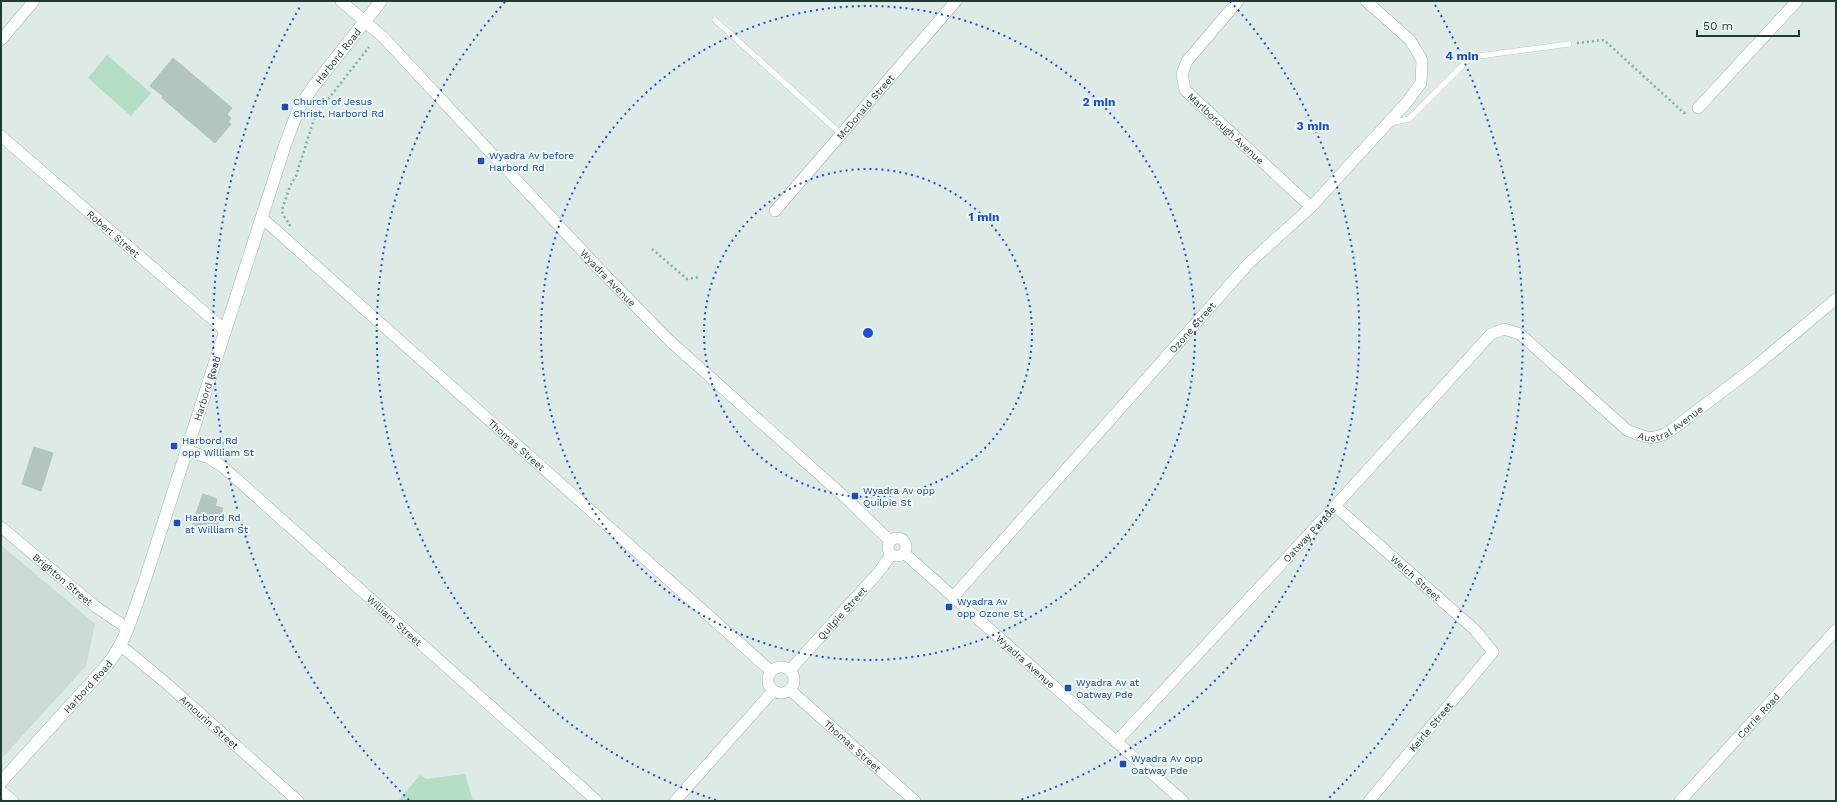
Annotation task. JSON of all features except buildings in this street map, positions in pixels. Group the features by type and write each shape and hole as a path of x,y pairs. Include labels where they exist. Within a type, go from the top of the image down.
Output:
{"main road":[{"name":"Harbord Road","path":"1,782 107,665 120,645 144,583 285,145 299,108 312,87 381,1"}],"street":[{"path":"1,40 34,1"},
{"name":"Wyadra Avenue","path":"341,1 383,37 671,342 848,500 890,541"},
{"name":"McDonald Street","path":"775,211 956,1"},
{"name":"Marlborough Avenue","path":"1238,1 1187,61 1182,74 1185,90 1311,207"},
{"name":"Ozone Street","path":"954,596 1249,263 1311,207 1408,102 1421,83 1422,60 1410,40 1366,1"},
{"path":"1698,108 1797,1"},
{"name":"Robert Street","path":"1,136 226,331"},
{"name":"Thomas Street","path":"262,218 771,672"},
{"name":"Austral Avenue","path":"1504,329 1520,334 1627,430 1647,438 1658,438 1670,431 1752,369 1836,299"},
{"name":"Oatway Parade","path":"1116,742 1335,506 1490,334 1504,329"},
{"name":"William Street","path":"186,450 209,458 223,467 597,801"},
{"name":"Welch Street","path":"1335,506 1475,630 1493,652"},
{"name":"Brighton Street","path":"1,527 96,607 127,628"},
{"path":"895,538 901,539 906,547 904,553 896,557 891,555 888,550 890,541 895,538"},
{"name":"Wyadra Avenue","path":"904,553 1183,801"},
{"name":"Quilpie Street","path":"790,670 878,572 891,555"},
{"name":"Corrie Road","path":"1680,801 1836,630"},
{"name":"Amourin Street","path":"120,645 166,683 298,801"},
{"name":"Keirle Street","path":"1369,801 1493,652"},
{"path":"782,667 790,670 793,674 794,683 790,690 779,694 772,691 767,679 771,672 774,669 782,667"},
{"name":"Thomas Street","path":"790,690 915,801"},
{"path":"674,801 772,691"},
{"path":"1,791 13,801"}],"lane":[{"path":"715,20 841,134"},
{"path":"1388,124 1408,119 1471,57 1569,44"}],"path":[{"path":"1569,44 1604,40 1684,113 1698,108"},
{"path":"282,236 290,225 283,215 282,210 296,176 315,116 369,47"},
{"path":"652,249 687,278 700,277"}],"shaded area":[{"path":"1,545 95,624 86,666 1,759"}],"green space":[{"path":"107,55 151,93 131,116 88,78"},
{"path":"465,774 473,801 398,801 420,775 426,779"}],"place":[{"name":"Church of Jesus Christ, Harbord Rd","path":"285,107"},
{"name":"Wyadra Av before Harbord Rd","path":"481,161"},
{"name":"Harbord Rd opp William St","path":"174,446"},
{"name":"Wyadra Av opp Quilpie St","path":"855,496"},
{"name":"Harbord Rd at William St","path":"177,523"},
{"name":"Wyadra Av opp Ozone St","path":"949,607"},
{"name":"Wyadra Av at Oatway Pde","path":"1068,688"},
{"name":"Wyadra Av opp Oatway Pde","path":"1123,764"}]}
